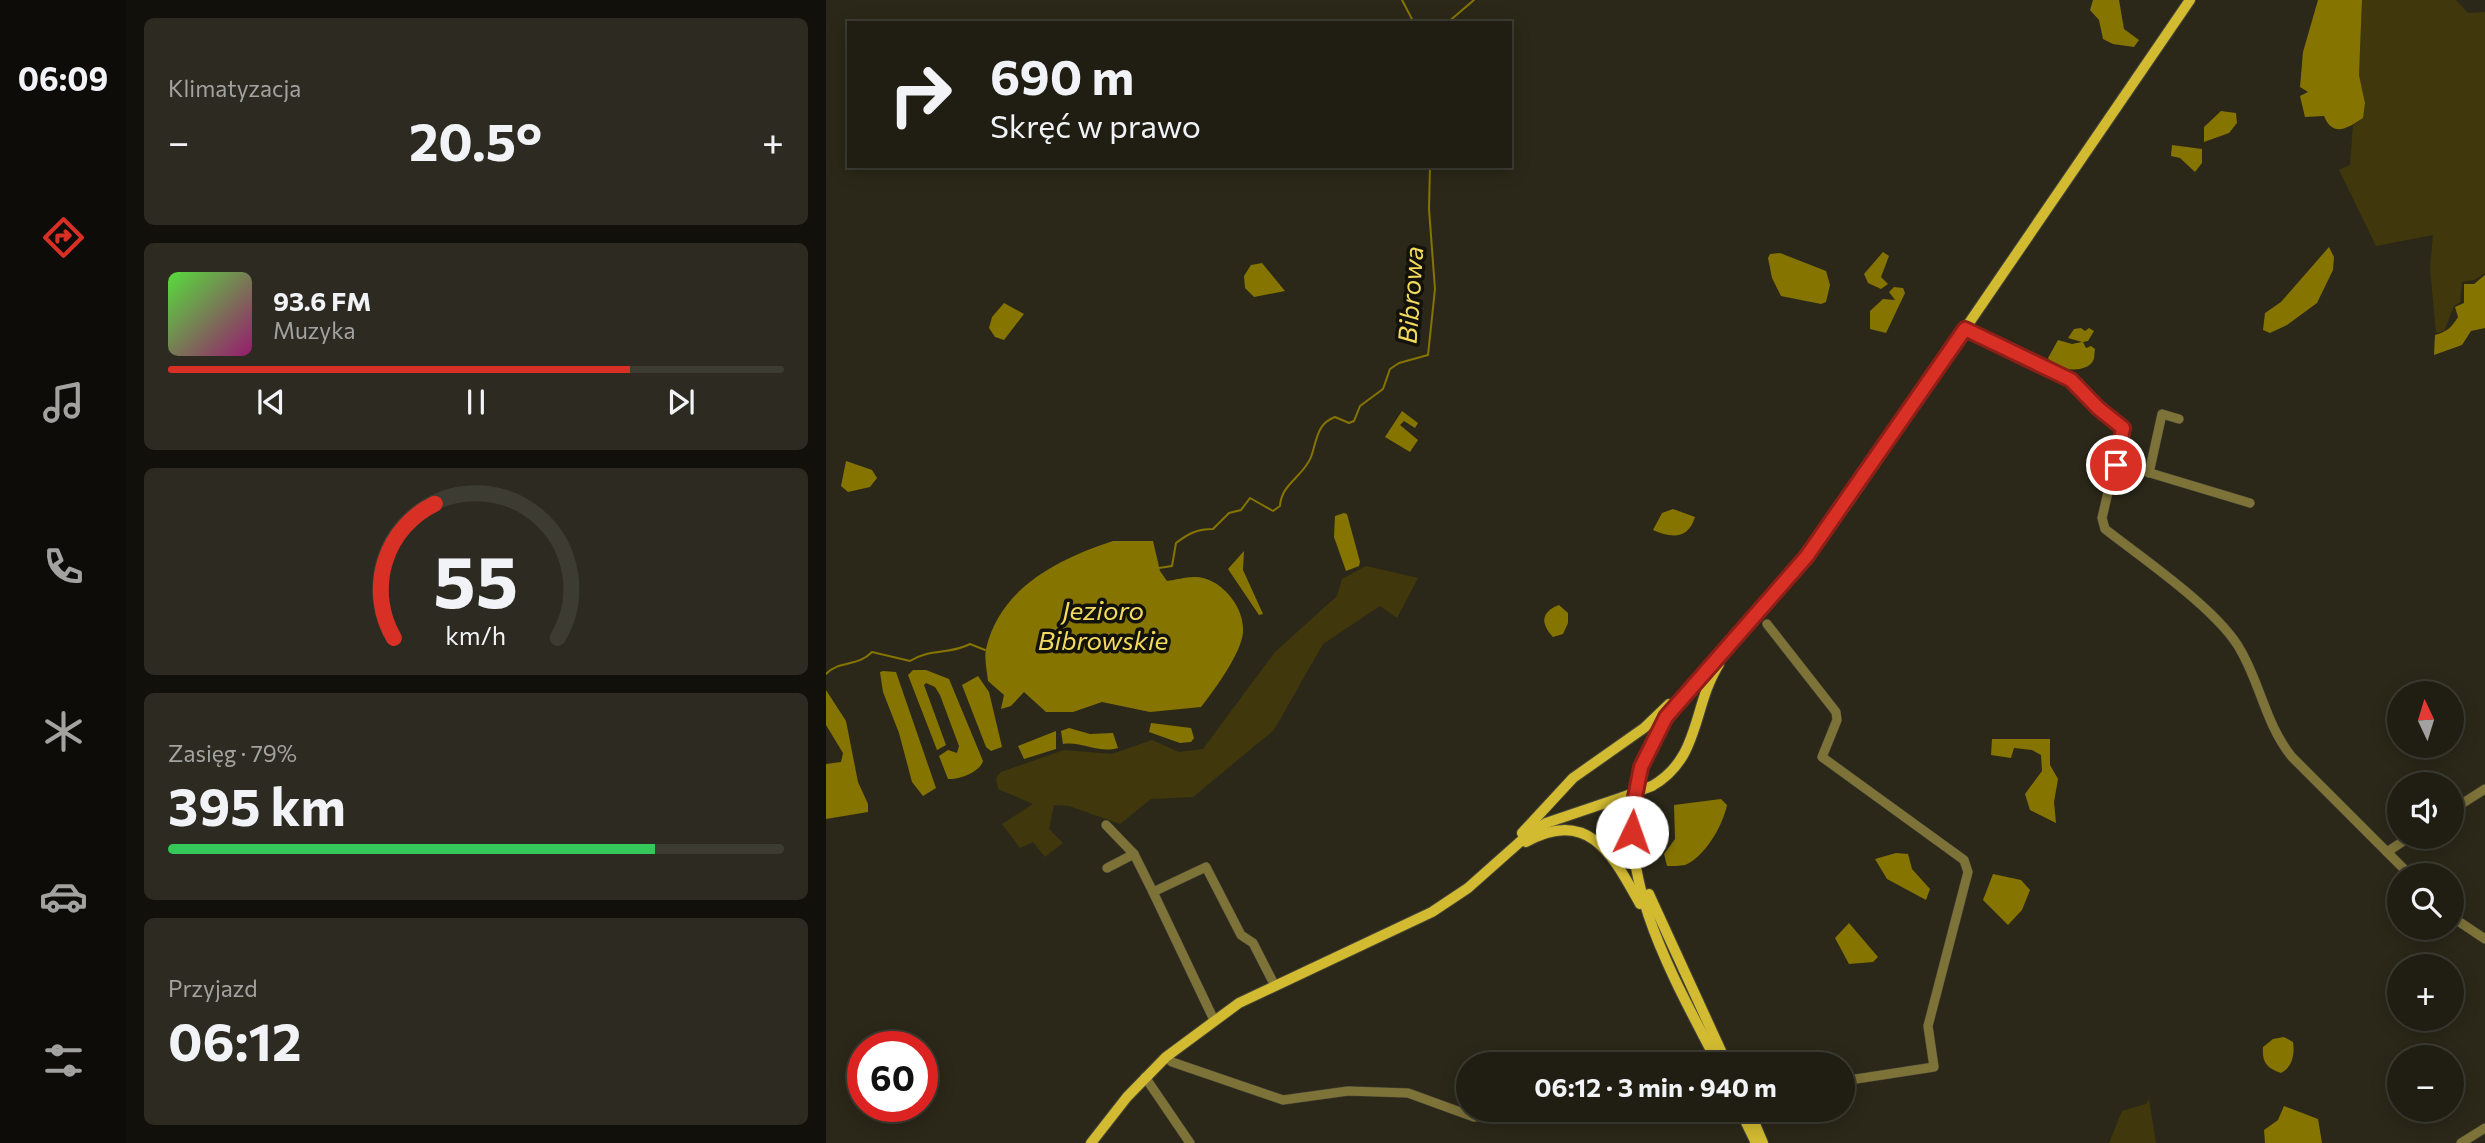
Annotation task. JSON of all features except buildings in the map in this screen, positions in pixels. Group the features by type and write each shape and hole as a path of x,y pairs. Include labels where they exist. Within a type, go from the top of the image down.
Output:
{"main road":[{"path":"1658,937 1641,893 1632,832 1636,783 1653,738 1678,701 1721,656 1807,556 2190,0"},
{"path":"1091,1143 1145,1077 1214,1020 1275,984 1379,936 1407,926 1452,900 1546,823 1652,786 1678,767 1687,753 1704,691 1721,656"},
{"path":"1379,936 1468,883 1500,856 1573,778 1644,728 1670,703 1678,701"},
{"path":"1515,848 1544,834 1561,832 1579,834 1598,842 1611,852 1658,937 1712,1052"},
{"path":"1636,863 1722,1052"},
{"path":"1746,1122 1756,1143"},
{"path":"1754,1122 1763,1143"}],"street":[{"path":"1965,329 2071,380 2098,408 2123,428 2117,463 2102,518 2105,528 2192,597 2234,639 2277,738 2328,795 2398,863"},
{"path":"2149,473 2162,414 2179,419"},
{"path":"2117,463 2250,503"},
{"path":"1766,624 1836,712 1837,720 1822,757 1964,860 1968,872 1928,1026 1934,1067 1855,1079"},
{"path":"2464,802 2485,789"},
{"path":"1106,825 1134,854 1214,1020"},
{"path":"2387,852 2392,849"},
{"path":"1107,868 1134,854"},
{"path":"1153,892 1206,867 1241,935 1253,943 1275,984"},
{"path":"2464,925 2485,939"},
{"path":"1166,1057 1172,1062 1283,1100 1348,1091 1408,1093 1456,1110"},
{"path":"1145,1077 1190,1143"},
{"path":"2461,1143 2485,1128"}],"shaded area":[{"path":"2362,0 2456,0 2468,13 2485,12 2485,273 2474,280 2462,282 2460,302 2454,306 2444,331 2436,333 2430,268 2433,235 2376,246 2339,170 2350,165 2353,125 2363,118 2365,103 2359,75"},
{"path":"1366,566 1418,578 1397,618 1380,606 1323,644 1274,730 1193,797 1151,799 1120,824 1069,806 1054,805 1049,829 1063,843 1045,857 1033,842 1020,848 1002,824 1033,804 998,789 996,778 1001,772 1064,750 1112,754 1152,740 1179,752 1203,749 1275,652 1337,596 1342,579"},
{"path":"2149,1099 2156,1143 2109,1143 2122,1111 2146,1104"}],"water":[{"path":"2093,0 2119,0 2124,29 2139,40 2134,47 2113,44 2103,39 2099,20 2090,10"},
{"path":"2318,0 2362,0 2359,75 2365,103 2363,118 2341,129 2332,127 2324,116 2305,117 2300,96 2308,92 2300,87 2303,52"},
{"path":"2221,111 2236,113 2237,123 2229,133 2204,142 2204,127"},
{"path":"2172,145 2202,149 2202,163 2195,172 2180,158 2171,156"},
{"path":"2329,247 2334,257 2333,270 2317,303 2287,325 2270,333 2263,330 2265,313 2281,302"},
{"path":"1883,252 1889,256 1881,277 1888,284 1881,289 1868,283 1864,274"},
{"path":"1780,253 1826,271 1830,285 1826,302 1821,304 1781,296 1772,278 1768,258 1770,254"},
{"path":"1262,263 1285,291 1254,297 1245,288 1244,276 1251,265"},
{"path":"2485,275 2485,328 2471,331 2462,345 2434,355 2435,335 2451,326 2458,317 2455,307 2464,303 2464,284 2474,284"},
{"path":"1894,287 1903,288 1905,293 1886,333 1870,329 1870,311 1883,299 1895,300 1889,292"},
{"path":"1004,303 1024,314 1004,340 995,337 989,328 992,317"},
{"path":"2074,329 2094,331 2088,341 2083,342 2086,348 2091,346 2095,349 2093,361 2084,368 2077,369 2063,368 2051,362 2048,358 2058,340 2072,344 2082,342 2068,338"},
{"path":"1402,411 1418,423 1415,428 1404,421 1400,425 1418,440 1410,452 1385,437"},
{"path":"846,461 872,470 877,478 870,487 848,492 841,486"},
{"path":"1673,509 1695,517 1688,530 1678,535 1666,535 1653,530 1662,513"},
{"path":"1347,514 1360,562 1359,566 1346,571 1334,537 1335,516"},
{"name":"Jezioro Bibrowskie","path":"1113,541 1153,541 1160,571 1167,581 1203,578 1229,594 1240,612 1243,632 1238,650 1220,682 1201,707 1150,712 1102,702 1073,712 1046,712 1024,692 1011,706 1001,709 1004,695 988,681 985,656 993,628 1004,609 1034,579 1052,567"},
{"path":"1244,551 1243,570 1263,614 1259,615 1228,569"},
{"path":"1559,605 1568,613 1568,623 1563,634 1553,637 1544,623 1544,618"},
{"path":"913,670 926,670 949,679 983,761 974,772 948,779 939,756 948,750 957,753 959,746 940,695 935,687 926,683 924,685 946,745 937,750 908,675"},
{"path":"880,672 896,672 936,788 923,796 912,782 899,733 883,692"},
{"path":"978,676 989,692 1002,747 991,751 986,747 962,685"},
{"path":"826,690 846,721 858,782 868,804 868,812 826,819 826,764 841,762 843,753 826,725"},
{"path":"1151,723 1191,728 1194,738 1191,742 1180,743 1149,732"},
{"path":"1069,728 1090,734 1113,733 1118,748 1063,744 1061,731"},
{"path":"1056,731 1056,749 1024,759 1018,746"},
{"path":"1992,739 2050,739 2050,765 2058,779 2054,802 2056,823 2030,810 2025,794 2042,771 2041,755 2032,750 2014,748 2011,758 1991,755"},
{"path":"1721,799 1727,805 1725,813 1706,848 1685,865 1667,866 1664,854 1675,839 1674,805"},
{"path":"1896,853 1908,854 1912,869 1930,889 1926,900 1887,879 1875,859"},
{"path":"1993,874 2021,880 2030,890 2022,910 2008,925 1983,900"},
{"path":"1849,923 1878,957 1873,962 1849,964 1835,938"},
{"path":"2284,1037 2293,1042 2294,1051 2290,1064 2281,1073 2266,1064 2263,1047 2273,1039"},
{"path":"2284,1106 2318,1119 2322,1143 2265,1143 2264,1130 2278,1120"}],"waterway":[{"name":"Bibrowa","path":"1402,0 1413,21"},
{"path":"1449,21 1474,0"},
{"name":"Bibrowa","path":"1159,568 1172,566 1176,543 1194,532 1213,529 1229,513 1241,510 1250,498 1273,511 1280,506 1284,492 1311,457 1324,424 1335,417 1349,423 1354,421 1360,406 1383,389 1390,369 1399,363 1428,355 1435,289 1429,209 1430,168"},
{"name":"Bibrowa","path":"826,674 837,667 861,660 872,652 910,661 925,654 970,644 985,650"}],"route":[{"path":"1632,832 1636,783 1653,738 1666,717 1753,621 1807,556 1846,505 1965,329 2071,380 2098,408 2123,428 2116,465"}]}
